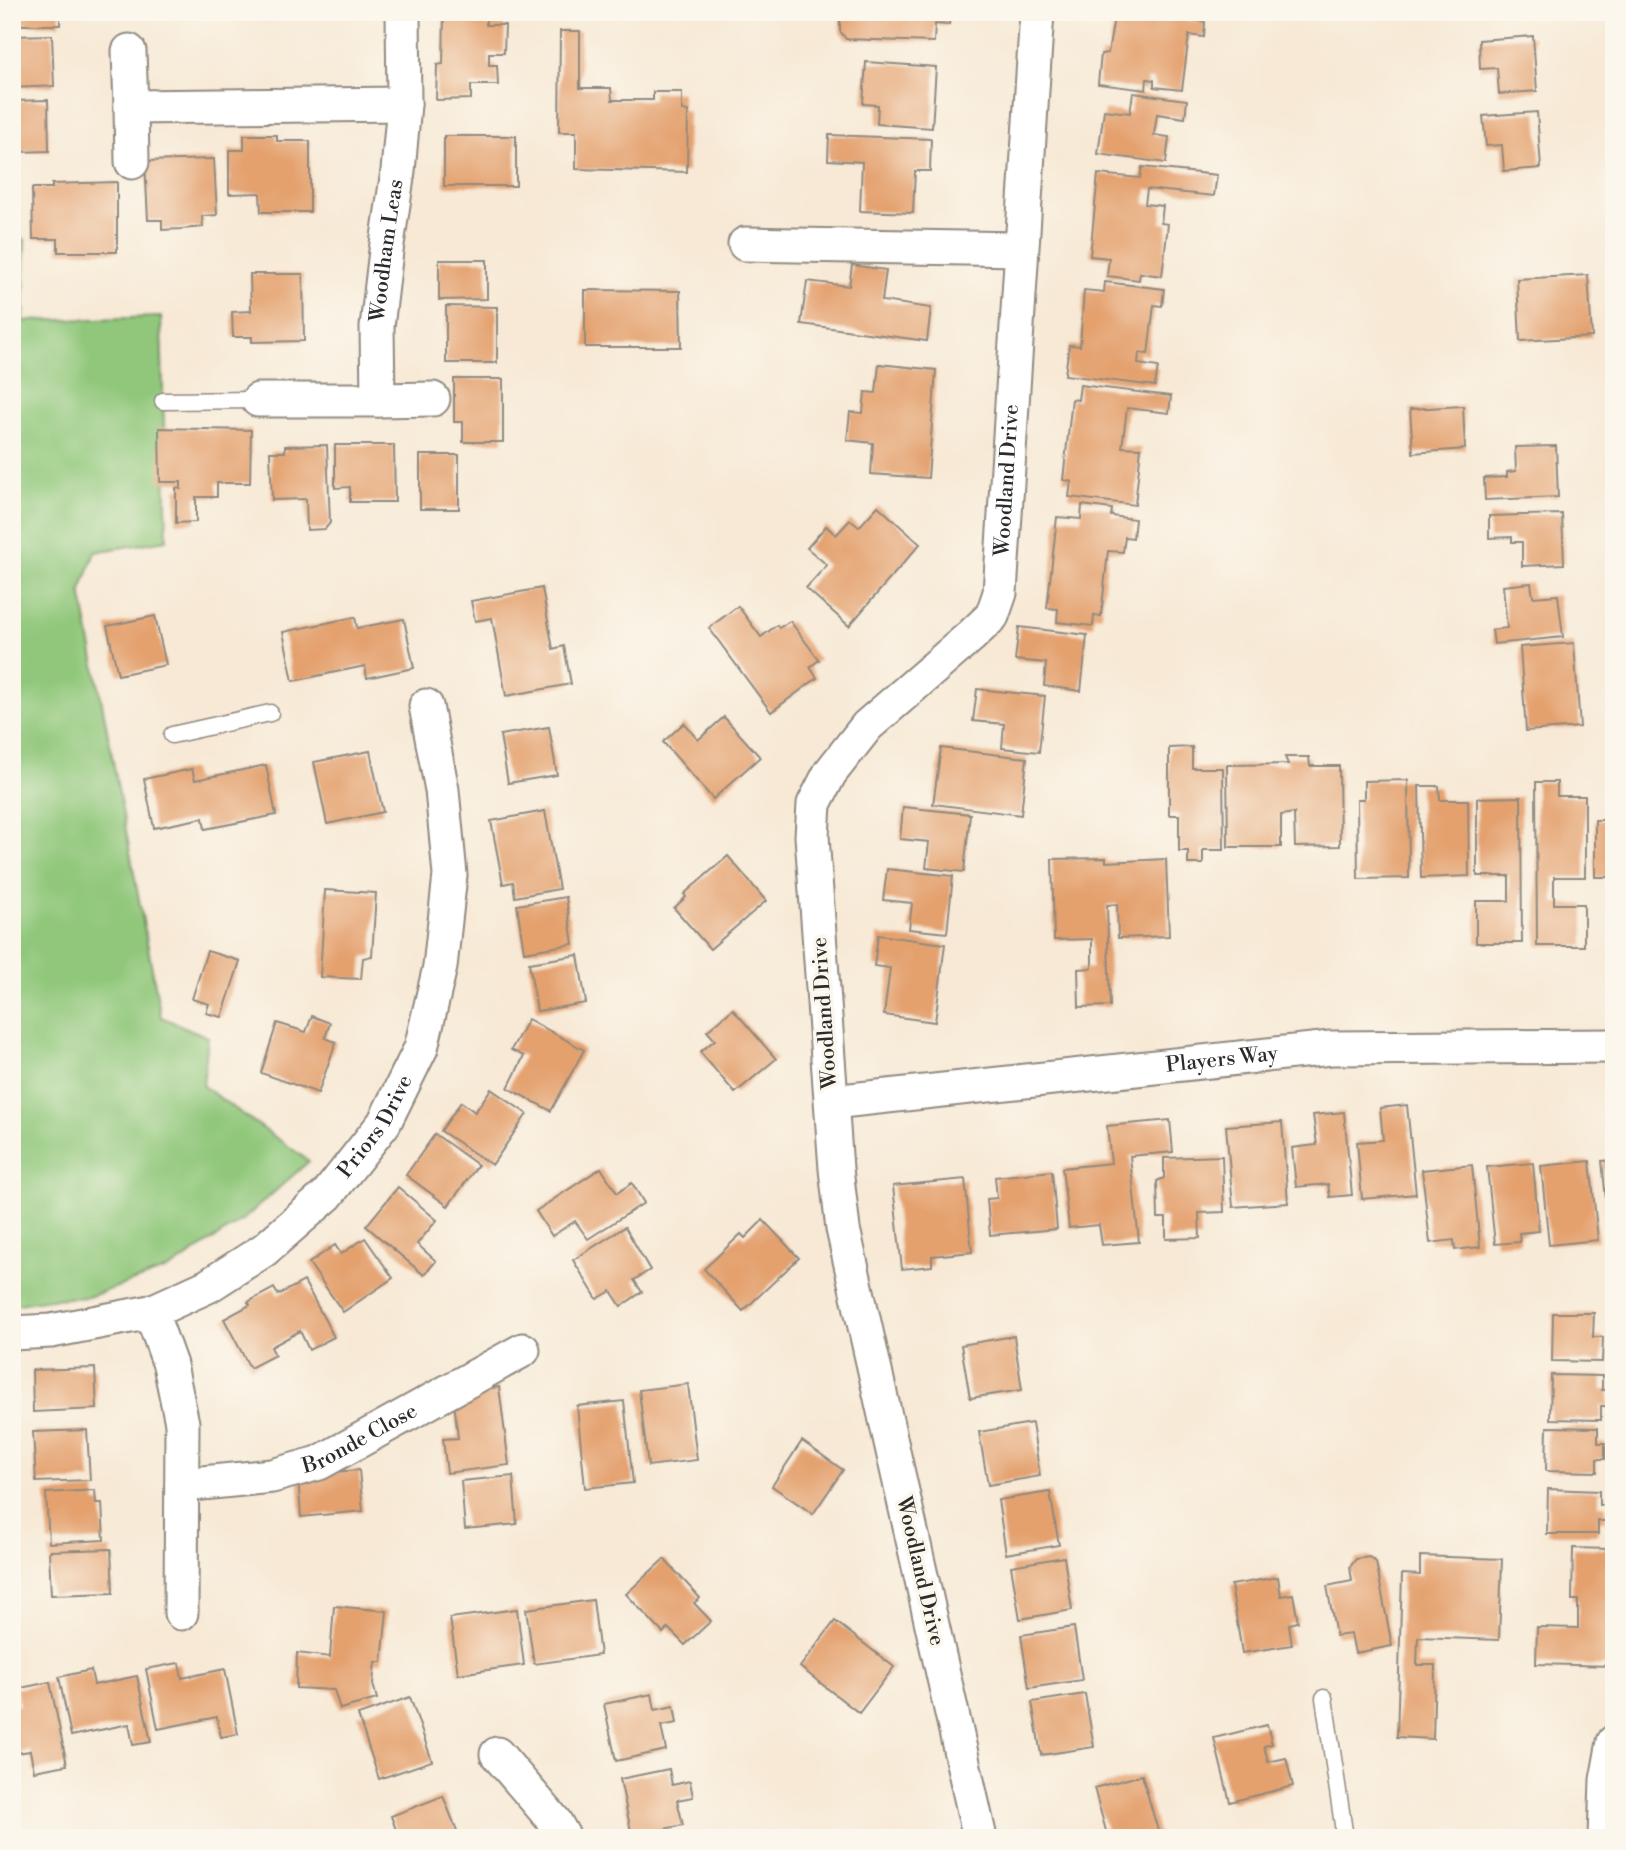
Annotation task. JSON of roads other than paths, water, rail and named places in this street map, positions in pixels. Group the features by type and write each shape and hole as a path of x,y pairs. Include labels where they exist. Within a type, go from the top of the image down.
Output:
{"street":[{"name":"Woodham Leas","path":"378,400 377,327 404,104 403,12"},
{"name":"Woodland Drive","path":"980,1838 844,1229 836,1169 812,836 814,804 830,773 867,726 992,616 1000,593 1037,12"},
{"path":"130,51 132,162"},
{"path":"131,107 404,104"},
{"path":"745,244 1021,249"},
{"path":"258,400 433,399"},
{"name":"Priors Drive","path":"12,1333 51,1331 151,1312 208,1286 264,1250 327,1195 384,1123 421,1048 440,967 450,875 442,790 426,706"},
{"name":"Players Way","path":"832,1102 1331,1048 1614,1046"},
{"path":"151,1312 170,1365 182,1423 181,1613"},
{"name":"Bronde Close","path":"182,1485 272,1476 319,1463 523,1350"},
{"path":"1605,1838 1607,1780 1614,1742"},
{"path":"497,1754 555,1822 564,1838"}],"lane":[{"path":"163,401 258,400"},
{"path":"172,735 270,713"},
{"path":"1324,1698 1345,1838"}]}
